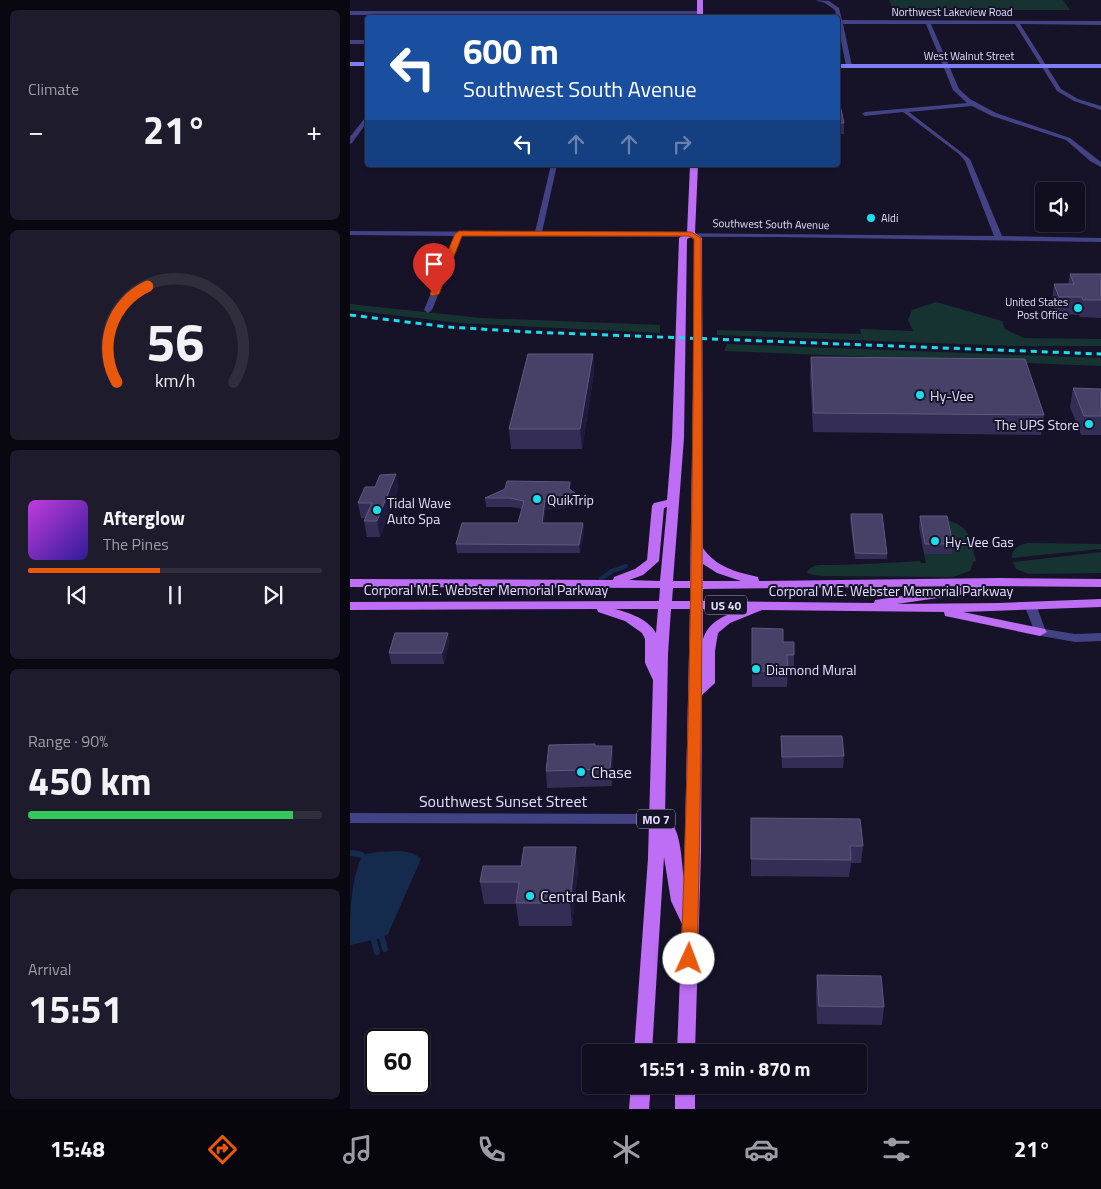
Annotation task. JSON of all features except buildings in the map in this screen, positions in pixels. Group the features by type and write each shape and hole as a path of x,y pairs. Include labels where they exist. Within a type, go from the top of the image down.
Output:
{"main road":[{"path":"700,0 700,15"},
{"name":"MO 7","path":"691,234 694,167"},
{"name":"MO 7","path":"644,1044 656,858 660,679 678,438 683,238 691,234"},
{"name":"MO 7","path":"686,1044 694,787 694,694 698,549 699,273 698,238 691,234"},
{"path":"584,584 628,578 648,567 653,561 658,506 673,502"},
{"path":"698,549 708,563 718,569 742,578 777,585"},
{"path":"860,608 898,599 964,592 1000,582"},
{"name":"Corporal M.E. Webster Memorial Parkway","path":"350,583 777,585 1000,582 1101,584"},
{"name":"Corporal M.E. Webster Memorial Parkway","path":"350,606 696,605 898,608 1031,607 1101,603"},
{"path":"588,605 630,618 646,628 652,638 652,663 660,679"},
{"path":"694,694 708,682 710,632 716,625 730,618 766,606"},
{"path":"898,608 951,614 1040,632"},
{"path":"656,819 665,824 669,834 678,900 690,922"},
{"path":"639,1109 640,1094"},
{"path":"684,1109 685,1094"}],"street":[{"path":"817,0 833,5 837,9 838,15"},
{"path":"350,13 436,15 700,15"},
{"path":"840,22 849,66"},
{"name":"Northwest Lakeview Road","path":"840,22 1101,23"},
{"path":"928,22 956,90 972,104 1069,139 1080,146 1093,161 1101,165"},
{"path":"1017,22 1059,90 1076,100 1101,108"},
{"path":"350,42 365,42"},
{"path":"350,64 365,64"},
{"name":"West Walnut Street","path":"840,66 1101,66"},
{"path":"865,114 906,112 972,104"},
{"path":"906,112 968,160 999,238"},
{"path":"350,142 365,120"},
{"path":"538,234 554,167"},
{"name":"Southwest South Avenue","path":"350,233 691,234 1101,240"},
{"path":"428,310 459,234"},
{"path":"1031,607 1040,632 1075,638 1101,637"},
{"name":"Southwest Sunset Street","path":"350,818 656,819"}],"green space":[{"path":"889,0 1063,0 1070,10 893,10"},
{"path":"936,302 1002,321 1005,329 1024,338 1101,339 1101,346 1015,346 717,335 717,330 861,334 860,329 913,331 908,320 912,310"},
{"path":"350,304 481,318 660,325 660,333 460,323 350,310"},
{"path":"727,344 1101,358 1101,366 724,351"},
{"path":"941,519 958,524 967,532 976,561 973,562 970,571 953,577 821,576 807,572 818,565 920,561 921,563 926,563 924,554"},
{"path":"1027,543 1101,544 1101,549 1012,558 1016,548"},
{"path":"1101,552 1101,573 1029,574 1016,569 1013,562"}],"water":[{"path":"377,852 406,852 412,853 421,859 388,934 382,938 350,945 352,899 358,866 362,855"}],"waterway":[{"path":"601,579 612,571 626,566"},
{"path":"352,853 362,855"},
{"path":"382,938 385,949"},
{"path":"374,940 377,952"}],"railway":[{"path":"350,315 448,327 530,332 1101,354"}],"place":[{"name":"Aldi","path":"871,218"},
{"name":"United States Post Office","path":"1078,308"},
{"name":"Hy-Vee","path":"920,395"},
{"name":"The UPS Store","path":"1089,424"},
{"name":"QuikTrip","path":"537,499"},
{"name":"Tidal Wave Auto Spa","path":"377,510"},
{"name":"Hy-Vee Gas","path":"935,541"},
{"name":"Diamond Mural","path":"756,669"},
{"name":"Chase","path":"581,772"},
{"name":"Central Bank","path":"530,896"}],"route":[{"path":"434,294 459,234 691,234 698,238 698,549 689,959"}]}
